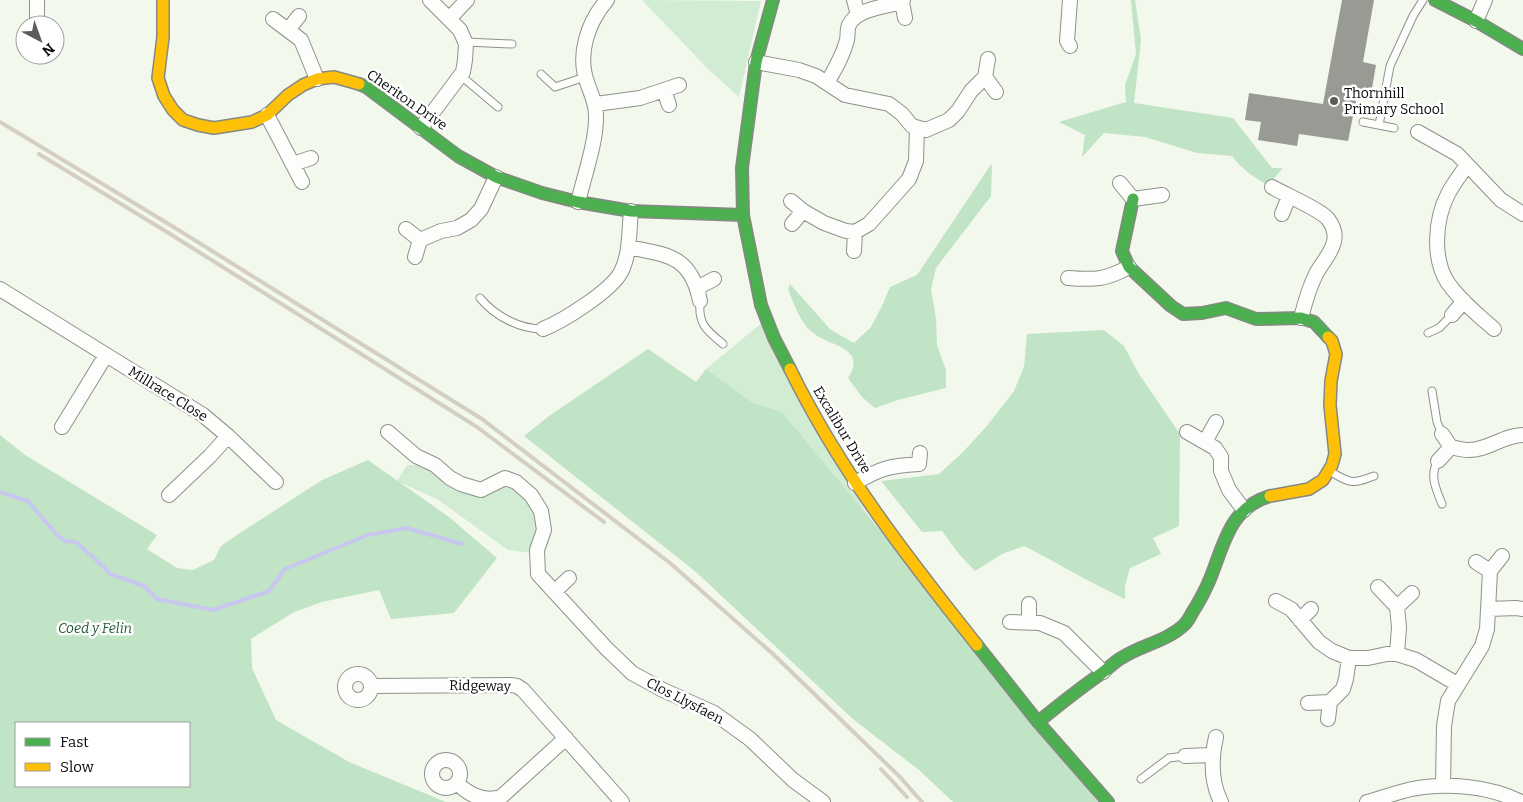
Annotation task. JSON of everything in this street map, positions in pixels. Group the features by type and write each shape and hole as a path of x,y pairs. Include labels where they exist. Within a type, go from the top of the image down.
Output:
{"street":[{"path":"37,0 37,15"},
{"name":"Cheriton Drive","path":"163,0 163,37 158,78 164,96 172,110 184,120 214,128 252,122 267,115 288,95 303,85 318,79 334,78 352,81 366,87 458,156 496,177 542,193 578,202 631,211 743,215"},
{"path":"421,128 462,72 466,60 466,42 460,30 430,0"},
{"path":"449,19 467,0"},
{"name":"Excalibur Drive","path":"773,0 756,62 742,168 743,215 761,305 774,338 801,392 856,483 909,559 1038,722 1108,802"},
{"path":"854,0 858,15"},
{"path":"1070,0 1067,41 1070,46"},
{"path":"1435,0 1523,48"},
{"path":"1476,21 1485,0"},
{"path":"578,202 594,136 596,117 596,104 583,69 584,45 596,13 603,1"},
{"path":"827,82 840,61 849,25 858,15 872,9 903,1 905,18"},
{"path":"288,30 299,16"},
{"path":"273,19 301,40 318,79"},
{"path":"756,62 799,70 816,76 845,95 889,104 902,114 912,126 926,130 949,120 958,111 970,91 984,77 988,59"},
{"path":"984,77 996,92"},
{"path":"596,104 640,98 679,85"},
{"path":"664,90 670,105"},
{"path":"267,115 302,182"},
{"path":"791,201 824,223 846,231 855,232 869,224 909,179 916,161 917,128"},
{"path":"1418,132 1457,154 1501,200 1523,214"},
{"path":"293,164 311,158"},
{"path":"1467,165 1448,192 1443,204 1438,238 1439,261 1442,272 1448,282 1464,301 1494,329"},
{"path":"420,240 441,231 457,228 471,220 481,209 496,177"},
{"path":"1120,183 1133,199"},
{"path":"1272,187 1328,218 1334,229 1334,242 1307,294 1301,318"},
{"path":"1133,199 1162,195"},
{"path":"1282,214 1289,196"},
{"path":"1038,722 1122,657 1167,637 1184,625 1200,600 1210,579 1223,541 1231,525 1244,510 1260,499 1309,489 1323,480 1332,465 1335,454 1330,405 1331,381 1336,354 1332,340 1314,322 1301,318 1256,319 1226,308 1202,313 1183,314 1171,306 1129,267 1122,251 1133,199"},
{"path":"543,329 600,294 610,286 620,273 625,262 628,247 631,211"},
{"path":"792,224 804,211"},
{"path":"406,230 420,240"},
{"path":"854,250 855,232"},
{"path":"415,257 420,240"},
{"path":"628,247 668,255 682,264 691,275 699,294 714,279"},
{"path":"1068,278 1091,280 1111,276 1129,267"},
{"name":"Millrace Close","path":"0,289 203,415 276,482"},
{"path":"1452,315 1464,301"},
{"path":"62,427 106,355"},
{"path":"1205,442 1216,422"},
{"name":"Clos Llysfaen","path":"388,432 416,456 435,465 450,478 461,484 481,490 505,478 516,482 531,495 541,511 544,530 537,550 538,574 606,648 632,673 663,690 714,713 750,739 793,780 822,802"},
{"path":"1187,432 1215,448 1221,457 1221,471 1229,490 1244,510"},
{"path":"1442,434 1451,447 1468,450 1474,450 1514,435 1523,435"},
{"path":"170,495 228,436"},
{"path":"1438,461 1451,447"},
{"path":"856,483 876,471 889,467 919,464 920,453"},
{"path":"1443,786 1444,726 1448,701 1482,646 1487,629 1490,571 1502,556"},
{"path":"1476,562 1490,571"},
{"path":"554,592 569,578"},
{"path":"1378,587 1397,607 1399,627 1397,654"},
{"path":"1397,607 1412,593"},
{"path":"1276,601 1291,609 1319,642 1332,651 1349,658 1368,658 1397,654 1416,660 1457,684"},
{"path":"1029,604 1029,623"},
{"path":"1488,609 1516,608 1523,610"},
{"path":"1300,620 1311,609"},
{"path":"1010,622 1040,623 1064,633 1103,672"},
{"path":"1328,718 1330,702 1343,689 1349,658"},
{"name":"Ridgeway","path":"372,686 511,684 517,686 523,690 622,802"},
{"path":"1308,704 1330,702"},
{"path":"457,783 474,796 493,799 501,797 566,738"},
{"path":"1216,738 1212,755 1214,784 1221,802"},
{"path":"1185,756 1212,755"},
{"path":"1367,802 1412,789 1443,786 1478,788 1514,798 1521,802"}],"lane":[{"path":"1379,125 1390,66 1413,16 1423,0"},
{"path":"466,42 512,44"},
{"path":"542,74 555,87 585,77"},
{"path":"460,75 498,107"},
{"path":"1363,122 1394,128"},
{"path":"699,294 701,321 709,333 722,344"},
{"path":"480,298 502,318 532,329 543,329"},
{"path":"1428,332 1439,328 1452,315"},
{"path":"1432,391 1436,422 1442,434"},
{"path":"1438,461 1433,471 1433,476 1442,504"},
{"path":"1329,470 1343,479 1353,482 1374,476"},
{"path":"1141,779 1169,758 1185,756"}],"green space":[{"path":"642,0 761,1 739,97 709,70"},
{"path":"1131,0 1135,0 1141,40 1134,103 1233,118 1272,168 1283,168 1268,185 1248,172 1232,156 1197,153 1145,137 1104,133 1082,157 1085,135 1059,122 1126,102 1125,85 1136,54"},
{"path":"992,163 991,196 936,268 931,290 936,318 937,345 946,370 946,388 875,408 862,397 848,378 853,368 851,354 810,331 796,308 788,289 790,284 831,330 854,343 871,327 890,287 917,275"},
{"path":"764,321 866,513 782,412 753,403 706,369"},
{"path":"1104,330 1124,346 1139,374 1180,434 1179,526 1153,538 1161,554 1130,568 1125,586 1125,599 1024,546 1002,554 975,571 959,554 942,531 922,532 881,481 939,474 962,453 986,427 1014,391 1024,367 1027,334"},
{"path":"648,349 696,382 706,369 753,403 782,412 866,513 1098,802 953,802 919,770 854,720 696,572 524,436 549,416"},
{"name":"Coed y Felin","path":"0,435 25,455 157,535 147,549 177,568 193,570 214,560 221,546 237,535 322,480 368,460 449,517 497,558 454,613 391,619 379,590 322,602 294,612 251,639 252,668 276,720 349,762 446,802 0,802"},
{"path":"407,465 427,465 481,490 505,478 531,495 538,526 531,553 508,550 437,499 397,481"}],"building":[{"path":"1342,0 1374,0 1363,62 1376,65 1371,94 1358,91 1348,141 1299,134 1297,146 1258,140 1261,122 1245,120 1249,93 1323,104"}],"waterway":[{"path":"0,492 28,501 58,536 65,541 76,542 110,574 144,586 157,599 213,610 269,591 285,569 368,535 407,528 462,544"}],"railway":[{"path":"0,122 172,226 482,419 670,563 773,654 900,777 922,802"},
{"path":"39,154 167,232 477,427 604,522"},
{"path":"881,769 907,797"}],"traffic: fast":[{"path":"773,0 756,62 742,168 743,215 761,305 774,338 790,369"},
{"path":"1435,0 1476,21 1523,49"},
{"path":"359,84 366,87 458,156 496,177 542,193 578,202 631,211 743,215"},
{"path":"1133,199 1122,251 1129,267 1171,306 1183,314 1202,313 1226,308 1256,319 1301,318 1314,322 1328,337"},
{"path":"1038,722 1120,659 1170,635 1184,625 1204,592 1230,529 1245,509 1270,496"},
{"path":"977,645 1038,722 1108,802"}],"traffic: slow":[{"path":"163,0 163,37 158,78 164,96 173,110 183,120 214,128 252,122 267,115 288,95 303,85 317,79 334,77 359,84"},
{"path":"1270,496 1309,489 1323,480 1332,465 1335,454 1330,405 1331,381 1336,354 1332,341 1328,337"},
{"path":"790,369 830,443 876,512 977,645"}],"place":[{"name":"Thornhill Primary School","path":"1334,101"}]}
